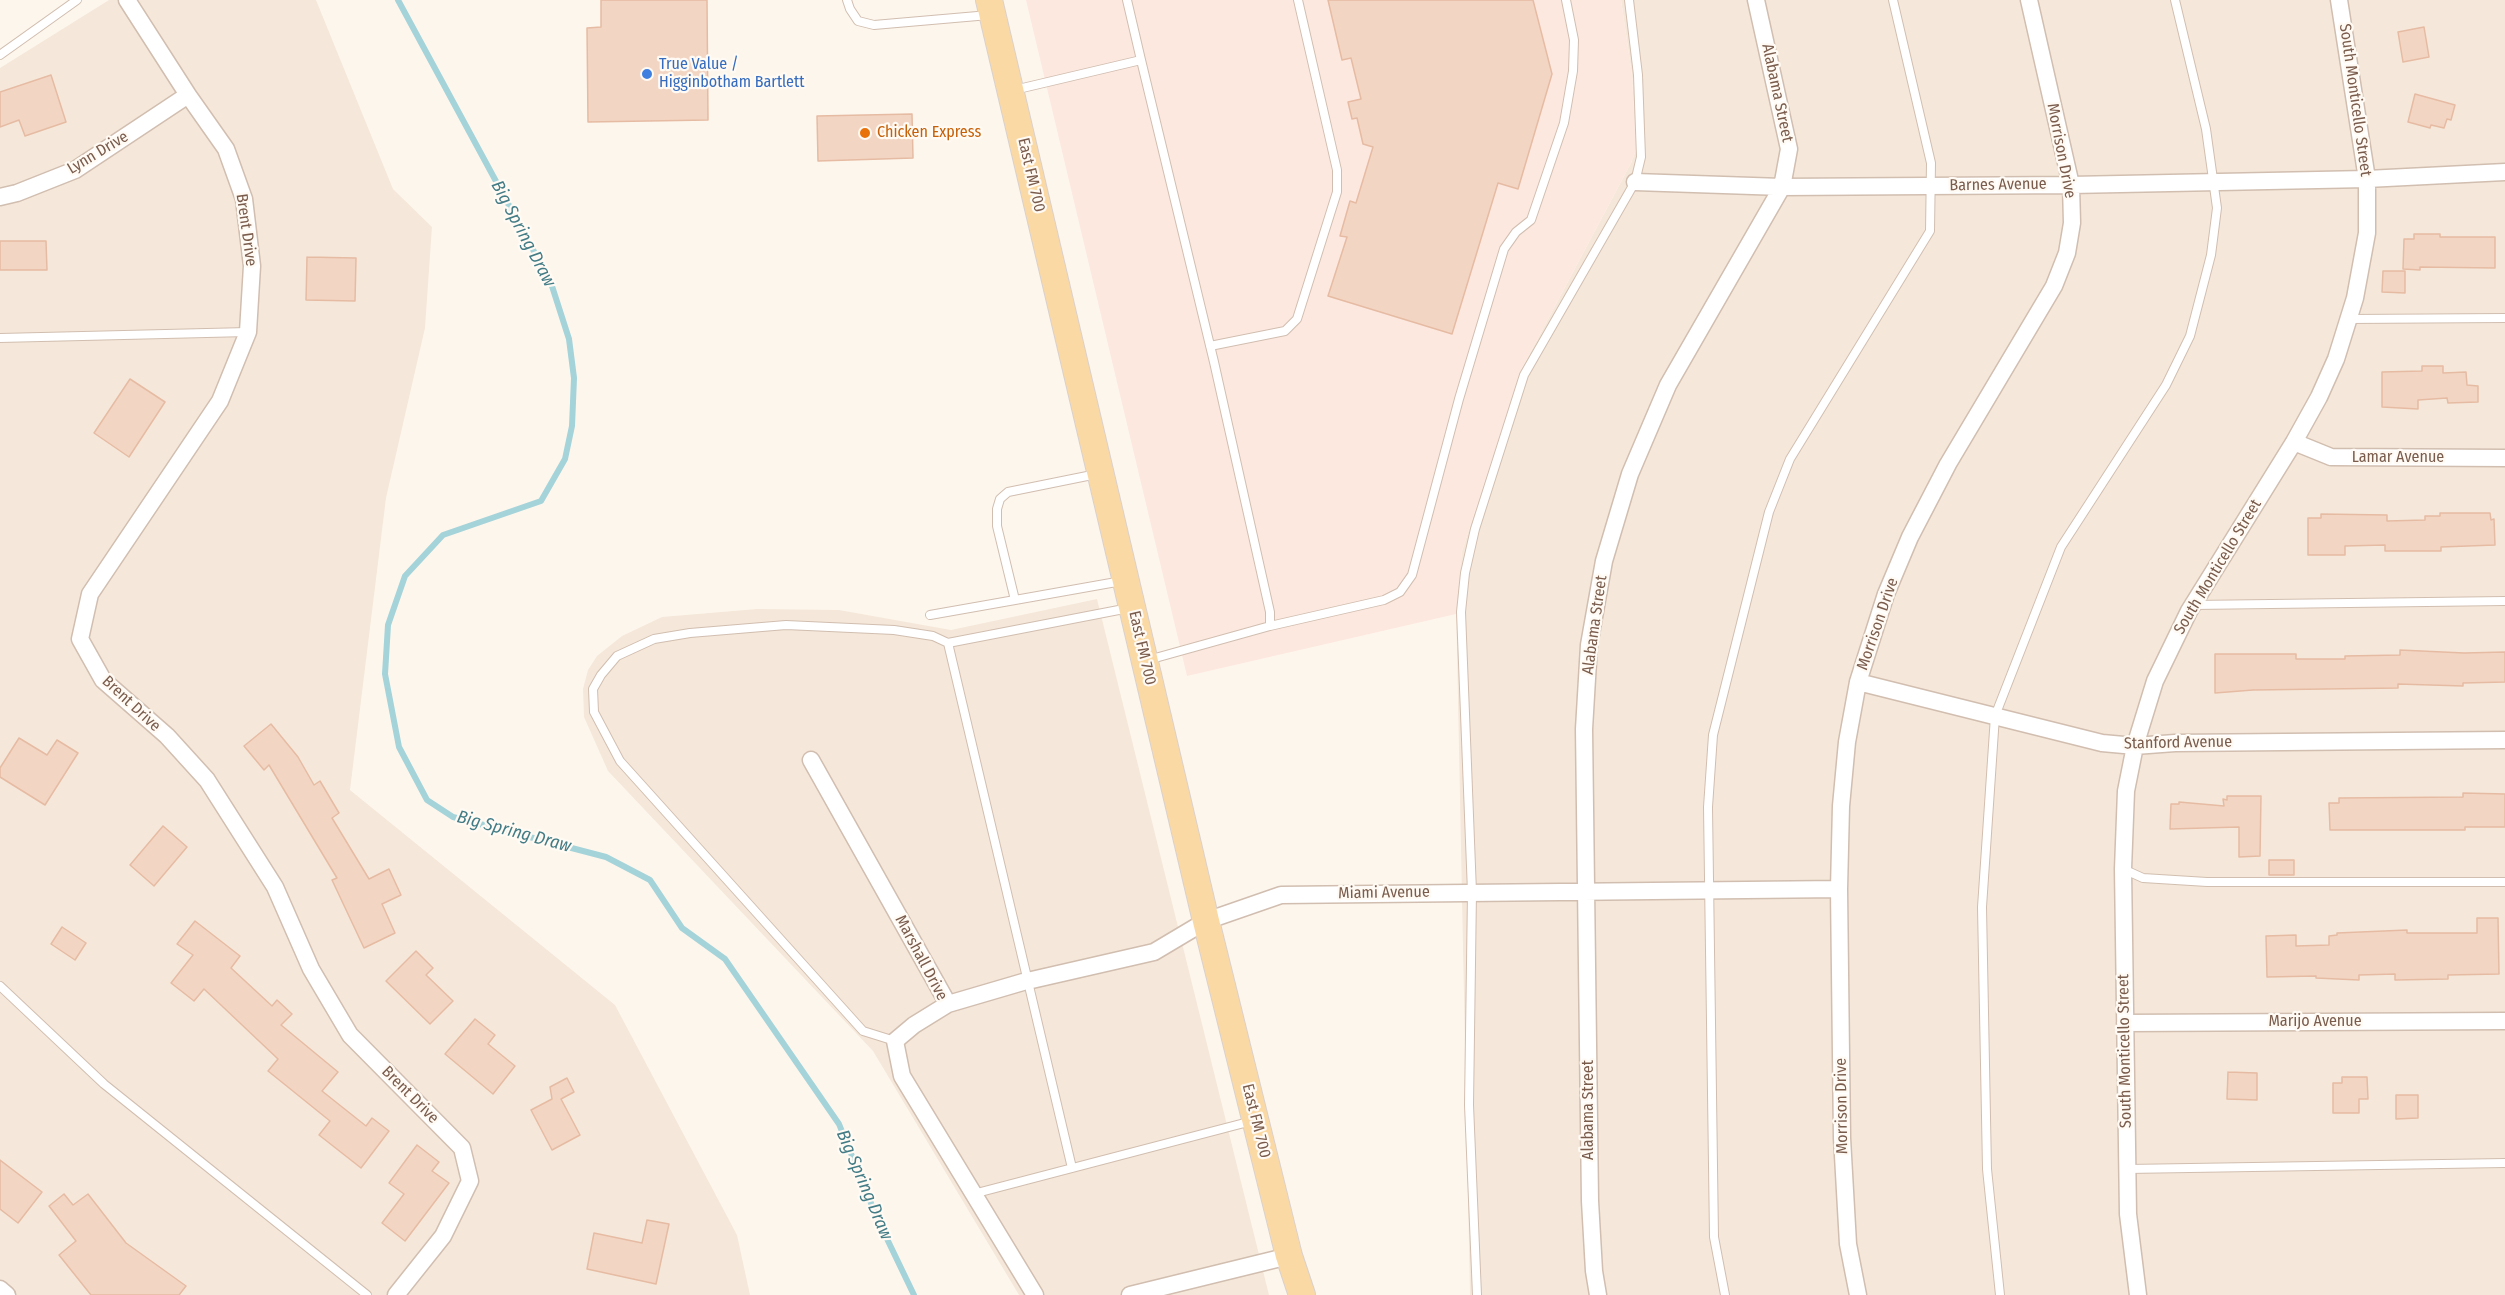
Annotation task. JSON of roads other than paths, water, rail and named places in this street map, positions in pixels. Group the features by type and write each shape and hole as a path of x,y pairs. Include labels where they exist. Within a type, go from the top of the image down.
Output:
{"main road":[{"name":"East FM 700","path":"991,8 1206,921 1289,1256 1302,1295"}],"street":[{"name":"Brent Drive","path":"127,0 226,149 244,199 252,266 248,332 220,401 90,594 80,639 103,680 167,736 207,780 275,887 311,969 350,1035 462,1148 470,1181 443,1236 396,1295"},
{"name":"Alabama Street","path":"1598,1295 1594,1271 1590,1201 1584,729 1589,645 1604,561 1630,474 1668,385 1782,187 1789,149 1756,0"},
{"name":"Morrison Drive","path":"1858,1295 1848,1244 1842,1138 1839,889 1847,742 1858,682 1886,594 1910,537 1948,464 2054,286 2067,253 2072,223 2071,184 2029,0"},
{"name":"South Monticello Street","path":"2138,1295 2128,1214 2123,870 2126,792 2135,746 2155,681 2193,605 2294,442 2336,359 2355,298 2367,233 2367,179 2339,0"},
{"name":"Lynn Drive","path":"0,197 17,193 75,170 188,95"},
{"name":"Barnes Avenue","path":"1635,182 1782,187 1931,186 2367,179 2505,172"},
{"name":"Lamar Avenue","path":"2294,442 2331,457 2505,458"},
{"name":"Stanford Avenue","path":"1858,682 2102,743 2135,746 2175,743 2505,740"},
{"name":"Marshall Drive","path":"811,760 948,1004 914,1025 895,1041"},
{"name":"Miami Avenue","path":"948,1004 1028,981 1154,952 1206,921 1281,895 1839,889"},
{"name":"Marijo Avenue","path":"2125,1023 2505,1021"},
{"path":"895,1041 902,1076 1035,1295"},
{"path":"1130,1295 1289,1256"},
{"path":"0,1289 7,1295"}],"lane":[{"path":"0,55 77,0"},
{"path":"847,0 849,9 858,21 873,24 991,8"},
{"path":"1127,0 1210,346 1270,612 1270,626"},
{"path":"1210,346 1286,331 1297,319 1337,192 1337,170 1298,0"},
{"path":"1145,661 1270,626 1384,600 1400,592 1412,575 1459,399 1504,249 1516,232 1531,220 1564,123 1574,71 1574,40 1566,0"},
{"path":"1477,1295 1469,1105 1472,892 1461,612 1465,573 1472,540 1524,375 1635,182 1641,157 1638,75 1629,0"},
{"path":"1725,1295 1714,1237 1708,807 1713,735 1769,512 1790,459 1930,231 1931,164 1893,0"},
{"path":"2000,1295 1988,1169 1982,907 1995,716 2061,548 2166,385 2190,336 2211,255 2217,208 2206,129 2175,0"},
{"path":"1011,91 1141,60"},
{"path":"2349,319 2505,318"},
{"path":"0,338 248,332"},
{"path":"1015,600 998,526 997,509 1000,499 1008,492 1101,473"},
{"path":"930,615 1126,580"},
{"path":"2193,605 2505,601"},
{"path":"895,1041 863,1031 620,760 594,712 594,689 601,675 617,656 654,639 690,633 786,625 894,630 933,636 948,643 1132,607"},
{"path":"948,643 1072,1168"},
{"path":"2123,870 2143,878 2197,881 2505,882"},
{"path":"0,986 104,1084 367,1295"},
{"path":"973,1194 1255,1120"},
{"path":"2127,1168 2505,1163"}],"waterway":[{"name":"Big Spring Draw","path":"398,0 551,283 569,339 574,378 572,426 565,459 541,501 443,535 405,576 388,625 385,674 399,747 427,800 453,817 606,857 650,880 682,928 725,959 839,1124 877,1218 914,1295"}],"place":[{"name":"True Value / Higginbotham Bartlett","path":"647,74"},
{"name":"Chicken Express","path":"865,133"}]}
